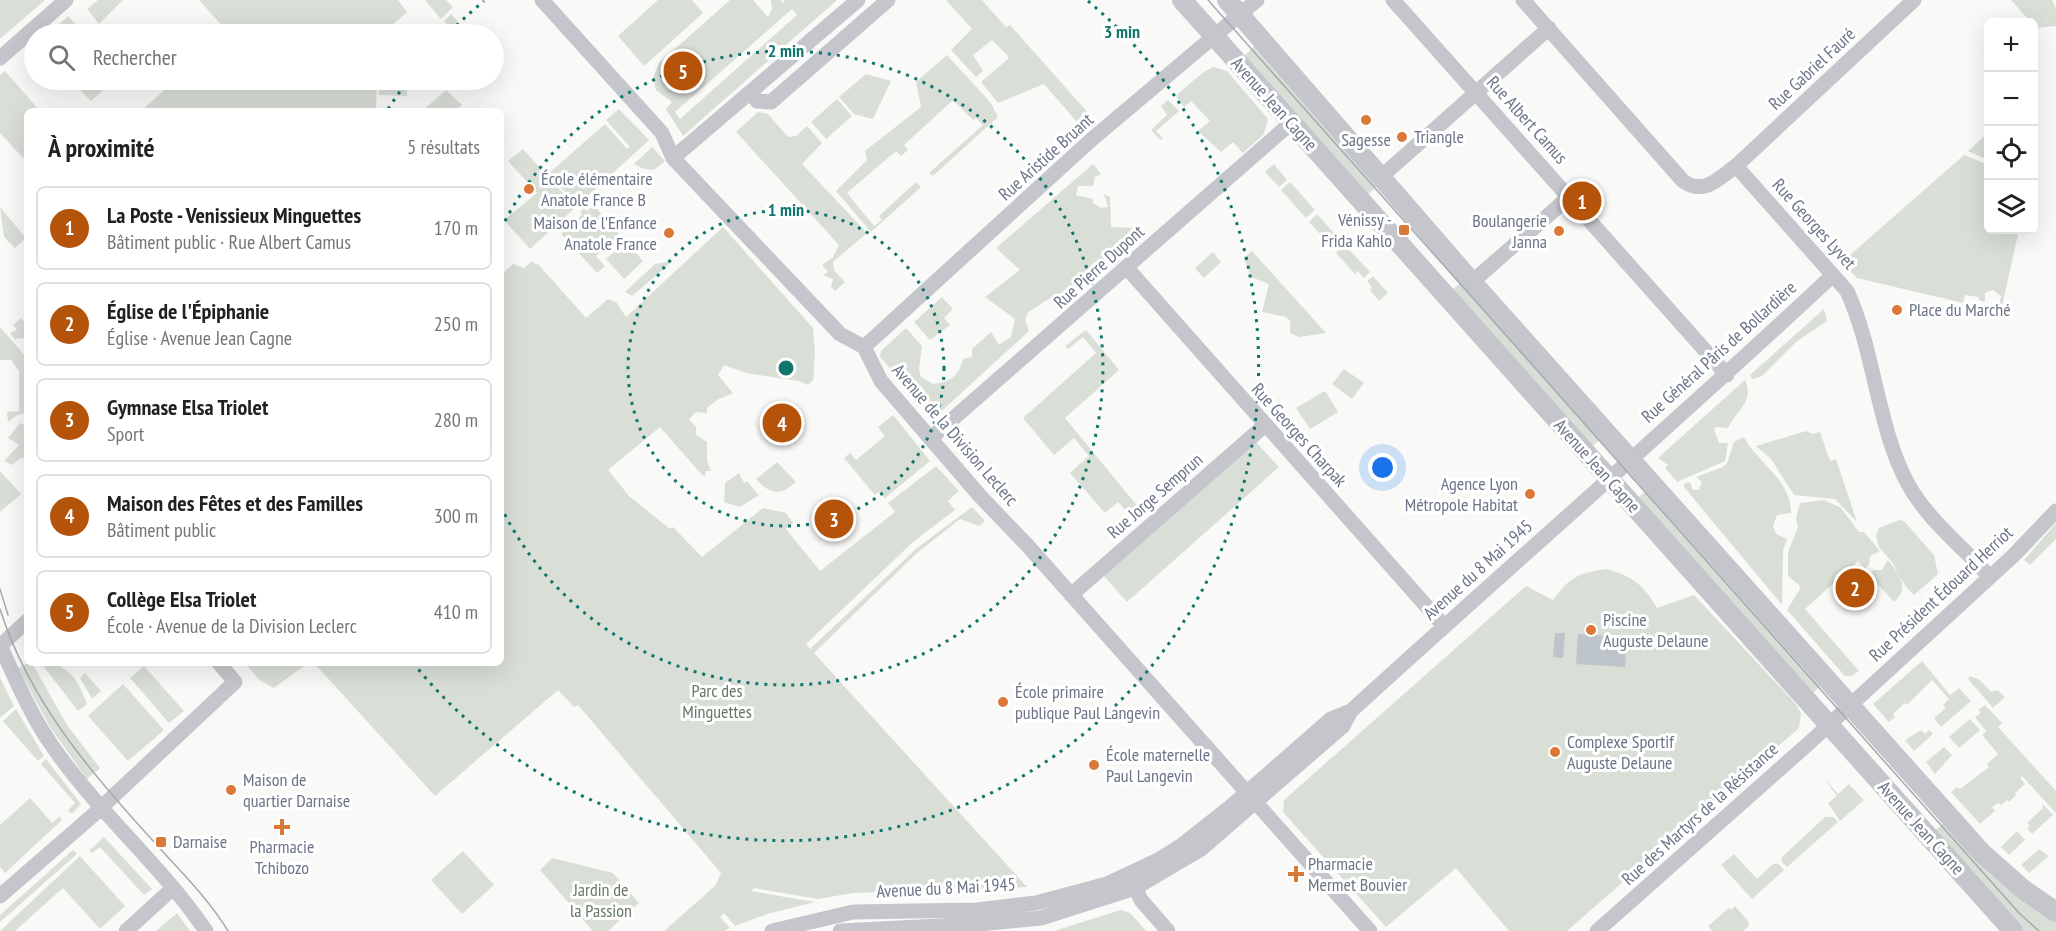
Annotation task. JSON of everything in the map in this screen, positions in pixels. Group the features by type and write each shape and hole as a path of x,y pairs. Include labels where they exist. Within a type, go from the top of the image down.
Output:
{"street":[{"path":"39,24 66,0"},
{"path":"543,0 662,133 673,158 840,334 864,347"},
{"path":"673,158 858,0"},
{"path":"751,93 757,101 771,102 888,0"},
{"name":"Avenue Jean Cagne","path":"1182,0 2013,931"},
{"name":"Rue Aristide Bruant","path":"864,347 1091,140 1214,37 1234,7 1257,0"},
{"name":"Rue Albert Camus","path":"1393,0 1727,375"},
{"path":"1523,0 1683,182 1692,188 1704,188 1736,166"},
{"name":"Rue Gabriel Fauré","path":"1736,166 1914,0"},
{"name":"Avenue Jean Cagne","path":"1234,7 1472,282 1982,853 2024,890 2056,912"},
{"path":"1382,176 1549,28"},
{"path":"0,58 24,37"},
{"name":"Rue Pierre Dupont","path":"931,438 1291,123"},
{"name":"Rue Georges Lyvet","path":"1736,166 1847,291 1858,314 1890,438 1908,484 1937,522 1990,577"},
{"path":"1472,282 1569,197"},
{"name":"Rue Georges Charpak","path":"1127,268 1264,426 1444,626"},
{"name":"Rue Général Pâris de Bollardière","path":"1630,458 1727,375 1833,275"},
{"name":"Avenue de la Division Leclerc","path":"864,347 875,374 980,496 1370,931"},
{"name":"Rue Jorge Semprun","path":"1071,595 1264,426"},
{"name":"Avenue du 8 Mai 1945","path":"840,931 855,928 979,924 1041,918 1132,881 1201,849 1251,798 1343,726 1351,711 1630,458"},
{"name":"Rue Président Édouard Herriot","path":"1828,726 1990,577 2056,511"},
{"path":"24,624 0,646 52,747 100,807 192,910 206,931"},
{"path":"0,896 235,682 222,666"},
{"name":"Rue des Martyrs de la Résistance","path":"1597,931 1828,726"},
{"path":"1132,881 1141,900 1168,931"},
{"name":"Avenue du 8 Mai 1945","path":"772,931 853,912 977,910 1036,903 1107,884 1132,881"},
{"path":"126,931 172,889"}],"green space":[{"path":"0,0 45,0 0,39"},
{"path":"98,0 123,0 99,24 87,9"},
{"path":"199,0 398,0 407,12 394,24 220,24"},
{"path":"425,0 446,0 453,7 441,19"},
{"path":"658,0 692,0 703,13 644,66 618,36"},
{"path":"730,0 753,0 768,17 772,9 771,0 781,0 782,4 785,0 837,0 683,136 666,109 672,102 656,90 653,78 659,63","holes":["792,9 797,15 680,119 675,112","668,69 685,90 674,92 667,88 664,75"]},
{"path":"946,0 982,0 1006,27 1010,25 1090,115 1087,118 1092,124 1084,130 1044,84 998,103 981,82 1008,59 1008,56 992,40 973,55 983,71 976,77 951,50 972,29"},
{"path":"2011,0 2052,0 2056,8 2056,26 2038,28 2038,18 2027,18"},
{"path":"451,14 460,24 447,24 444,21"},
{"path":"68,16 75,24 59,24"},
{"path":"1257,44 1381,183 1365,197 1242,58"},
{"path":"947,55 991,103 998,117 933,176 929,173 983,125 976,118 973,120 953,100 904,145 908,150 901,156 896,151 847,193 874,226 882,220 879,216 916,182 921,187 871,232 836,191 867,160 865,151 921,107 916,82"},
{"path":"1214,67 1227,71 1268,119 1264,134 1243,153 1233,142 1221,152 1198,131 1210,121 1191,101 1184,107 1176,96"},
{"path":"5,71 37,108 24,108 23,158 0,133 0,75"},
{"path":"866,74 891,81 873,119 854,114 839,97"},
{"path":"80,90 104,90 91,101"},
{"path":"165,90 377,90 376,108 144,108"},
{"path":"379,90 407,90 407,96 379,95"},
{"path":"446,90 462,105 458,108 425,108"},
{"path":"837,99 852,116 826,139 811,122"},
{"path":"1168,100 1179,111 1156,131 1163,138 1160,140 1151,130 1167,115 1161,106"},
{"path":"619,109 649,140 530,249 504,220 537,193 508,161 523,149 570,201 572,199 548,174 605,124 627,149 630,147 606,120"},
{"path":"758,112 768,114 788,137 796,136 807,126 822,143 802,164 867,233 833,262 834,270 845,282 835,291 831,287 833,279 823,275 828,272 822,265 833,257 839,245 736,132"},
{"path":"1984,137 1984,158 1968,151"},
{"path":"652,147 665,161 654,170 644,169 634,164"},
{"path":"1964,155 1984,163 1984,234 2018,234 2002,306 1999,305 2001,296 1993,290 1985,293 1985,302 1979,300 1979,297 1965,295 1963,303 1857,278 1842,262"},
{"path":"1093,164 1101,174 1095,177 1093,186 1078,186 1076,195 1093,199 1093,203 1101,208 1108,207 1104,194 1110,197 1111,227 1136,228 1114,247 1112,255 1119,250 1124,256 1120,254 1116,257 1120,261 1115,266 1108,258 1059,301 1055,297 1051,298 1028,312 1025,320 1029,331 934,418 880,357 881,351 906,328 922,346 919,369 921,377 933,384 953,377 959,370 963,359 972,357 972,349 991,332 999,345 1011,337 1015,319 985,297 1020,270 996,248"},
{"path":"1274,164 1287,180 1279,187 1265,172"},
{"path":"1290,182 1315,210 1306,218 1281,190"},
{"path":"594,205 619,234 596,256 605,266 597,273 561,234 573,223 571,220 574,218 576,220 582,215 580,212 584,208 587,211"},
{"path":"0,207 24,236 24,240 15,248 4,237"},
{"path":"1317,214 1342,242 1334,249 1309,222"},
{"name":"Parc des Minguettes","path":"723,227 813,328 815,353 813,380 808,385 799,381 746,373 724,365 718,375 733,393 717,400 707,408 707,413 696,412 689,419 696,427 696,435 707,442 707,461 711,471 706,471 705,476 660,427 608,470 629,496 670,529 673,527 702,557 763,508 786,513 793,523 786,529 820,571 895,512 888,503 936,466 959,491 948,501 955,510 913,542 806,644 810,649 917,548 972,507 985,521 979,526 960,519 917,553 814,653 1027,887 853,893 818,899 754,888 751,891 815,902 767,914 735,926 724,913 720,917 730,928 724,931 664,931 715,886 721,873 578,705 574,707 558,690 435,796 317,666 504,666 504,272 513,264 524,268 532,261 538,264 586,318 608,299 617,303 626,317"},
{"path":"626,242 643,261 624,279 606,259"},
{"path":"1345,245 1370,272 1364,278 1358,271 1355,274 1336,253"},
{"path":"1252,251 1326,333 1299,337 1290,333 1290,321 1286,317 1262,312 1269,284 1251,277 1244,258"},
{"path":"1213,252 1221,262 1204,278 1195,268"},
{"path":"673,261 632,296 625,292 655,264"},
{"path":"1373,276 1388,293 1379,301 1370,290 1372,288 1367,281"},
{"path":"1466,278 1605,435 1589,449 1450,292"},
{"path":"942,297 953,309 944,318 950,325 930,340 914,322"},
{"path":"1824,309 1827,321 1796,342 1762,376 1752,379 1750,375"},
{"path":"21,318 24,321 24,339 15,340 10,333 17,330 13,325"},
{"path":"0,327 24,355 24,414 17,415 8,422 7,412 19,411 19,371 11,360 0,360"},
{"path":"1086,330 1119,370 1065,418 1139,508 1132,517 1118,502 1105,513 1070,473 1089,456 1074,438 1054,455 1023,418 1096,353 1083,337 1068,349 1065,346"},
{"path":"1344,369 1364,383 1352,399 1332,384"},
{"path":"1745,380 1748,394 1743,406 1728,428 1716,427 1714,429 1719,443 1728,443 1725,461 1677,482 1665,468 1668,465 1658,458"},
{"path":"1325,391 1338,412 1310,429 1296,408"},
{"path":"893,415 930,461 885,498 879,492 875,495 844,458 850,453 856,460 885,436 878,427"},
{"path":"20,423 24,425 24,459 22,457 12,465 4,461 19,445 8,438"},
{"path":"1806,431 1813,434 1820,432 1830,461 1836,459 1857,522 1835,499 1794,495 1771,459 1756,446"},
{"path":"1744,437 1780,481 1790,501 1791,513 1777,515 1773,526 1776,534 1787,539 1783,551 1782,605 1684,487 1684,484 1690,482 1693,490 1699,490 1702,482 1696,477 1723,467 1727,463 1734,442"},
{"path":"1254,440 1279,467 1127,602 1102,574"},
{"path":"777,462 796,482 785,490 776,492 766,488 756,479"},
{"path":"0,471 21,494 0,512"},
{"path":"739,473 744,483 747,481 759,495 740,507 724,502 725,483"},
{"path":"1651,486 1822,685 1813,693 1635,501"},
{"path":"1824,500 1841,508 1859,532 1864,532 1880,551 1870,556 1869,565 1865,568 1858,561 1805,609 1859,671 1851,676 1845,676 1787,610 1800,589 1799,585 1788,576 1788,552 1798,527 1796,518 1800,503"},
{"path":"1900,520 1904,521 1934,555 1938,574 1914,595 1879,547 1876,535 1879,528"},
{"path":"2056,523 2056,539 2030,565 2024,560"},
{"path":"1888,560 1902,581 1902,591 1894,602 1869,574 1874,570 1882,570"},
{"name":"Complexe Sportif Auguste Delaune","path":"1606,569 1636,582 1657,608 1694,595 1795,703 1801,713 1799,728 1567,931 1509,931 1456,868 1386,927 1283,812 1284,800 1526,586 1553,600 1575,577"},
{"path":"1922,661 1950,695 1959,688 1971,701 1941,727 1934,718 1946,708 1943,705 1949,699 1932,680 1907,705 1905,703 1893,714 1895,717 1889,722 1873,704"},
{"path":"24,665 34,666 67,725 100,768 87,779 50,727 18,668"},
{"path":"43,666 59,666 76,680 87,704 78,711"},
{"path":"144,666 184,711 169,723 130,678"},
{"path":"247,666 304,666 274,688 259,680"},
{"path":"85,673 101,691 92,699 80,678"},
{"path":"1970,676 1980,680 1991,692 1998,690 2005,697 1993,708 1968,679"},
{"path":"0,678 14,706 0,718"},
{"path":"123,684 164,730 128,761 88,716"},
{"path":"1985,705 2002,723 1998,727 2056,791 2056,813 2022,776 2020,778 2025,784 2015,793 2016,795 2009,802 2007,800 2001,805 1998,803 1992,807 1995,811 1980,824 1951,792 1957,787 1960,789 1989,767 1987,764 1998,754 1982,735 1986,731 1975,717 1981,713 1978,710"},
{"path":"16,709 44,756 38,761 3,721"},
{"path":"1970,719 1980,730 1959,748 1949,737"},
{"path":"1921,730 1925,734 1929,730 1933,734 1914,751 1905,740"},
{"path":"1944,747 1952,755 1935,774 1926,762"},
{"path":"46,759 81,804 72,814 68,810 75,803 41,764"},
{"path":"1823,777 1838,794 1849,784 1864,800 1840,821 1828,803 1837,796"},
{"path":"30,798 52,823 60,816 62,820 5,873 0,867 0,825"},
{"path":"2042,803 2053,815 2032,834 2027,828 2030,826 2027,823 2043,808"},
{"path":"1825,817 1833,817 1838,822 1787,867 1781,861 1782,857"},
{"path":"1945,822 2056,918 2056,931 2018,931 1934,831"},
{"path":"2017,831 2025,840 2009,855 2001,847"},
{"path":"104,837 152,889 144,895 100,847 92,853 89,851"},
{"path":"2039,849 2049,856 2029,873 2021,865"},
{"path":"73,850 77,854 0,922 0,915"},
{"path":"463,851 494,885 462,914 431,880"},
{"path":"1734,854 1757,879 1773,864 1779,864 1784,870 1752,899 1721,865"},
{"path":"80,856 125,906 100,929 63,888 15,931 0,931"},
{"name":"Jardin de la Passion","path":"552,858 613,873 639,903 608,931 593,931 540,870"},
{"path":"1735,906 1748,921 1749,926 1743,931 1712,931 1708,926 1729,908 1731,910"},
{"path":"1121,910 1130,913 1146,931 1054,931"},
{"path":"177,913 190,931 156,931"}],"shaded area":[{"path":"1555,633 1565,633 1563,658 1553,657"},
{"path":"1578,634 1627,637 1625,667 1576,664"}],"tram line":[{"path":"1208,0 2019,913 2039,931"},
{"path":"0,589 8,615"},
{"path":"0,609 27,675 64,734 131,817 203,896 228,931"}],"place":[{"name":"Collège Elsa Triolet","path":"683,71"},
{"name":"Sagesse","path":"1366,120"},
{"name":"Triangle","path":"1402,137"},
{"name":"École élémentaire Anatole France B","path":"529,189"},
{"name":"La Poste - Venissieux Minguettes","path":"1582,201"},
{"name":"Vénissy - Frida Kahlo","path":"1404,230"},
{"name":"Boulangerie Janna","path":"1559,231"},
{"name":"Maison de l'Enfance Anatole France","path":"669,233"},
{"name":"Place du Marché","path":"1897,310"},
{"name":"Maison des Fêtes et des Familles","path":"782,423"},
{"name":"Agence Lyon Métropole Habitat","path":"1530,494"},
{"name":"Gymnase Elsa Triolet","path":"834,519"},
{"name":"Église de l'Épiphanie","path":"1855,588"},
{"name":"Piscine Auguste Delaune","path":"1591,630"},
{"name":"École primaire publique Paul Langevin","path":"1003,702"},
{"name":"Complexe Sportif Auguste Delaune","path":"1555,752"},
{"name":"École maternelle Paul Langevin","path":"1094,765"},
{"name":"Maison de quartier Darnaise","path":"231,790"},
{"name":"Pharmacie Tchibozo","path":"282,827"},
{"name":"Darnaise","path":"161,842"},
{"name":"Pharmacie Mermet Bouvier","path":"1296,874"}]}
